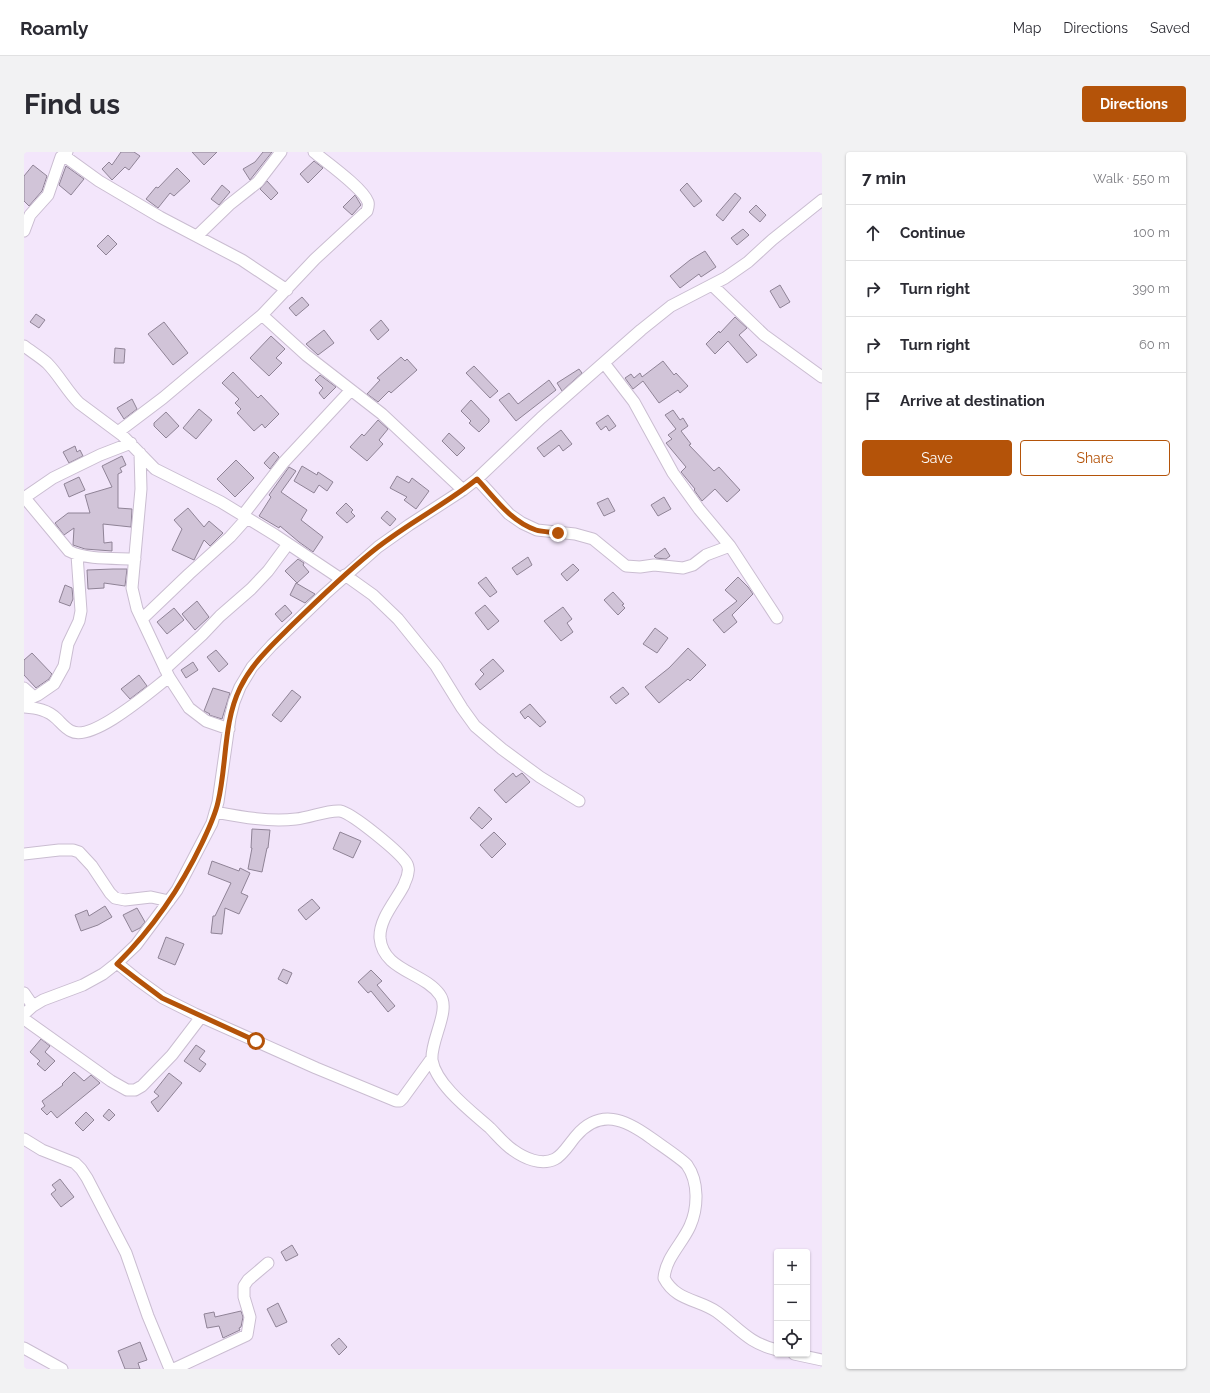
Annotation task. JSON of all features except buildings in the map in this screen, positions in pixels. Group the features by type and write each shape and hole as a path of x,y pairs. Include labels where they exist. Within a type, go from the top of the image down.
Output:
{"street":[{"path":"197,236 229,204 258,182 281,152"},
{"path":"118,432 163,398 262,315 315,259 365,214 368,208 368,201 354,185 314,152"},
{"path":"24,231 30,215 48,195 60,157 65,153 105,185 160,217 242,260 287,290"},
{"path":"24,1014 43,1000 83,985 117,964 136,945 177,890 212,823 221,788 228,729 234,702 240,687 252,667 272,645 343,577 378,547 477,479 541,418 641,330 671,306 712,285 748,262 822,200"},
{"path":"712,285 764,335 822,377"},
{"path":"262,315 306,355 382,414 463,490"},
{"path":"24,346 48,364 79,404 118,432 161,473 221,502 373,595 402,624 436,666 475,726 502,749 540,777 579,801"},
{"path":"604,363 634,402 673,473 699,509 730,546 777,618"},
{"path":"142,619 230,537 284,462 351,390"},
{"path":"131,443 100,455 53,478 24,498 62,544 77,556 135,559"},
{"path":"140,453 140,489 132,588 137,609 167,673 189,708 198,716 212,724 228,729"},
{"path":"477,479 509,514 522,523 537,530 575,534 593,539 626,566 640,567 654,565 683,568 693,565 706,555 730,546"},
{"path":"24,707 42,710 49,713 70,731 79,734 97,729 110,721 167,673 220,616 251,589 268,571 288,544"},
{"path":"24,688 29,698 38,695 54,684 64,666 68,644 79,621 81,611 77,556"},
{"path":"215,812 270,821 299,819 340,811 350,814 360,821 407,864 409,871 407,877 386,917 381,929 380,938 385,952 392,962 428,982 443,999 443,1009 434,1043 432,1058 437,1074 454,1095 512,1149 529,1159 540,1162 550,1161 557,1158 578,1134 591,1123 608,1119 627,1122 686,1164 693,1179 696,1192 694,1211 690,1226 669,1258 664,1278 672,1290 678,1294 709,1307 746,1337 764,1347 774,1349"},
{"path":"24,854 73,850 79,852 92,866 110,894 115,898 125,900 151,897 169,901"},
{"path":"117,964 162,998 316,1068 396,1101 400,1101 403,1098 432,1058"},
{"path":"24,993 33,1006"},
{"path":"24,1019 111,1081 127,1090 135,1090 142,1086 172,1055 201,1017"},
{"path":"24,1139 42,1150 75,1163 87,1178 126,1253 151,1323 170,1369"},
{"path":"174,1369 247,1335 250,1317 244,1297 244,1286 248,1280 268,1263"},
{"path":"24,1348 62,1369"},
{"path":"808,1357 822,1360"}],"route":[{"path":"256,1041 162,998 117,964 136,945 177,890 212,823 218,802 223,774 230,718 240,687 252,667 272,645 345,575 378,547 477,479 509,514 522,523 537,530 558,533"}]}
